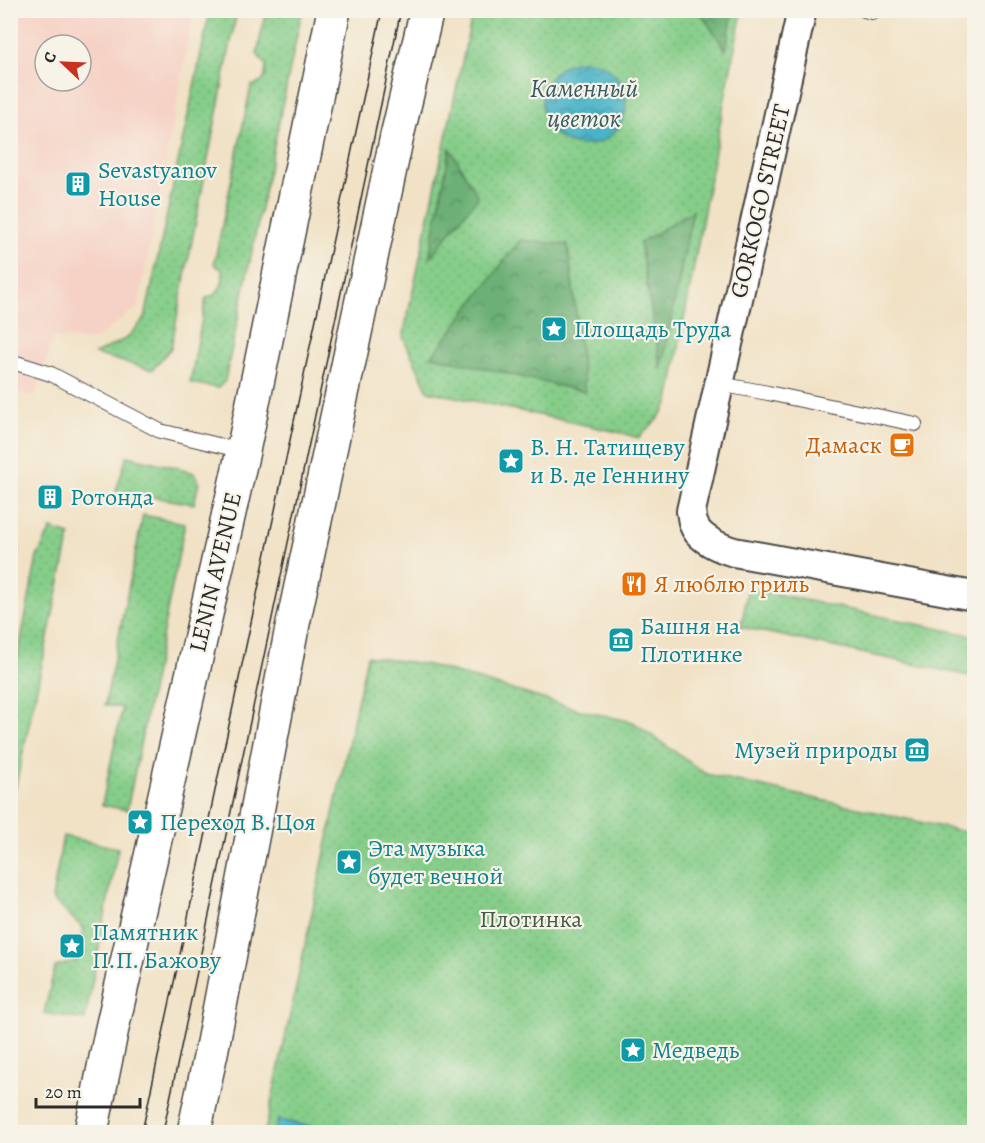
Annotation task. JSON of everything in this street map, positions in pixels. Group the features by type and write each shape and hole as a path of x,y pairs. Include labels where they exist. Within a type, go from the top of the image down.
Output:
{"main road":[{"name":"LENIN AVENUE","path":"90,1132 243,451 334,10"},
{"path":"194,1132 291,633 397,136 427,10"}],"street":[{"name":"GORKOGO STREET","path":"802,10 691,511 694,526 717,546 734,552 975,596"}],"lane":[{"path":"10,361 51,374 160,431 243,451"},
{"path":"719,384 915,424"}],"shaded area":[{"name":"Sevastyanov House","path":"10,11 194,11 138,307 92,341 54,337 35,397 11,390"}],"green space":[{"path":"210,11 237,11 171,348 152,370 95,354 127,338 145,318"},
{"path":"266,11 302,11 225,381 218,388 190,383 206,298 218,291 223,279 222,270 214,264 251,86 262,82 265,76 266,65 257,54"},
{"path":"473,11 742,11 669,402 658,419 638,438 428,391 403,337"},
{"path":"699,11 733,11 726,50"},
{"path":"450,148 478,197 429,259"},
{"path":"693,210 661,370 640,243"},
{"path":"520,240 568,245 585,392 432,356"},
{"path":"127,456 194,473 199,482 194,504 116,491"},
{"path":"143,515 185,523 127,810 102,805 122,708 105,705"},
{"path":"51,529 70,535 11,808 11,691 37,557"},
{"path":"748,588 974,636 974,677 741,627"},
{"name":"Плотинка","path":"367,656 429,665 580,710 633,722 706,774 974,834 974,1132 265,1132"},
{"path":"63,836 118,848 85,1020 44,1013 55,967 75,961 84,929 52,899"}],"water":[{"name":"Каменный цветок","path":"576,61 592,61 608,68 619,79 626,95 623,119 614,133 592,145 576,145 560,138 549,127 542,111 542,95 549,79 560,68"},
{"path":"11,540 18,548 11,585"},
{"path":"278,1120 339,1132 275,1132"}],"tram line":[{"path":"142,1132 382,10"},
{"path":"163,1132 401,10"}],"place":[{"name":"Sevastyanov House","path":"78,184"},
{"name":"Площадь Труда","path":"554,329"},
{"name":"Дамаск","path":"902,445"},
{"name":"В. Н. Татищеву и В. де Геннину","path":"511,461"},
{"name":"Ротонда","path":"50,497"},
{"name":"Я люблю гриль","path":"634,584"},
{"name":"Башня на Плотинке","path":"621,640"},
{"name":"Музей природы","path":"917,750"},
{"name":"Переход В. Цоя","path":"140,822"},
{"name":"Эта музыка будет вечной","path":"349,862"},
{"name":"Памятник П.П. Бажову","path":"72,946"},
{"name":"Медведь","path":"633,1050"}]}
